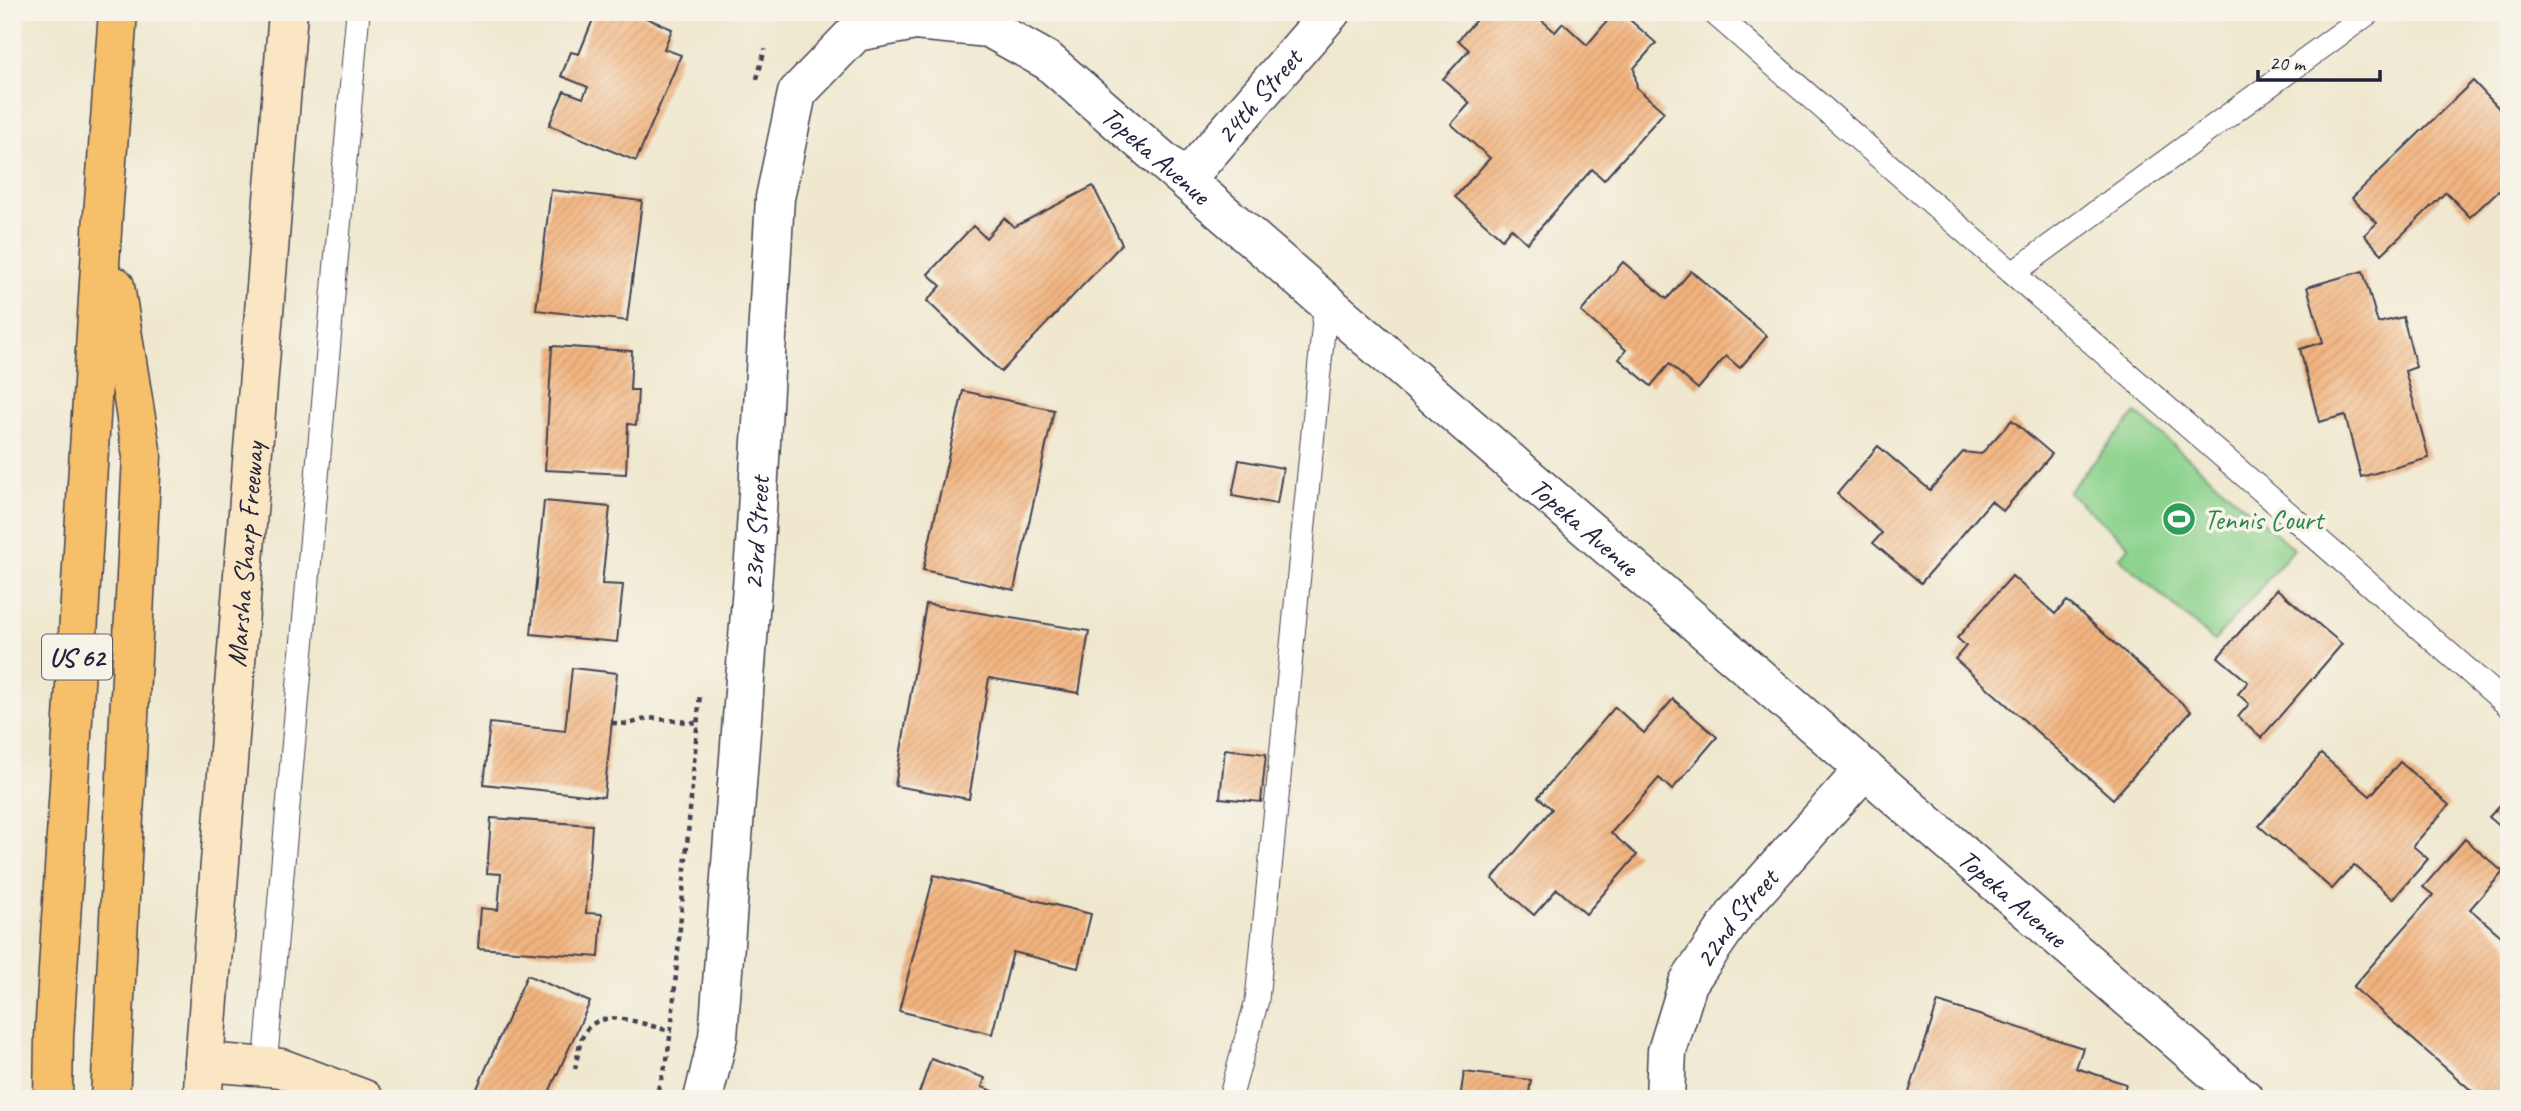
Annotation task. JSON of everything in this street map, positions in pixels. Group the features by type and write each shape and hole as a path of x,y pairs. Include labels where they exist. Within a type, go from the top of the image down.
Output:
{"highway":[{"name":"US 62","path":"52,1099 103,215 118,12"},
{"path":"103,215 142,456 110,1099"}],"main road":[{"name":"Marsha Sharp Freeway","path":"203,1081 288,12"},
{"path":"203,1081 265,1067 281,1068 365,1099"}],"street":[{"name":"24th Street","path":"1186,179 1331,12"},
{"name":"Topeka Avenue","path":"894,25 915,21 989,28 1048,61 1865,769 2213,1086 2245,1099"},
{"name":"23rd Street","path":"703,1099 718,1037 755,546 775,198 797,93 856,32 894,25"},
{"name":"22nd Street","path":"1665,1099 1667,1051 1688,983 1736,912 1865,769"}],"lane":[{"path":"265,1067 358,12"},
{"path":"1713,12 2509,706"},
{"path":"2013,273 2370,12"},
{"path":"1230,1099 1257,1000 1326,301"}],"path":[{"path":"612,723 629,724 648,718 698,723"},
{"path":"575,1069 580,1042 589,1027 604,1020 622,1019 655,1028 718,1037"}],"green space":[{"name":"Tennis Court","path":"2136,413 2294,549 2214,641 2119,558 2130,546 2068,492"}],"building":[{"path":"596,12 632,12 672,29 664,49 681,55 636,161 549,125 564,91 583,98 588,87 561,76 571,52 579,54"},
{"path":"1483,12 1533,12 1555,32 1563,23 1587,45 1615,12 1621,12 1656,43 1634,68 1637,88 1664,112 1604,180 1592,169 1527,243 1511,228 1502,239 1455,197 1490,158 1451,124 1470,103 1443,79 1469,50 1458,40"},
{"path":"2473,81 2509,119 2509,197 2507,199 2498,191 2470,217 2446,192 2382,254 2364,235 2377,223 2352,198"},
{"path":"1093,186 1122,244 1001,372 927,301 941,286 928,274 973,226 986,238 1004,218 1014,227"},
{"path":"551,190 642,201 627,321 536,310"},
{"path":"1623,262 1667,299 1691,271 1767,336 1740,368 1726,356 1698,389 1669,364 1651,386 1619,359 1626,350 1581,312"},
{"path":"2363,271 2378,323 2403,317 2416,367 2405,371 2429,458 2361,477 2345,415 2319,422 2300,349 2323,342 2307,287"},
{"path":"552,346 632,351 630,390 638,390 636,425 628,424 626,474 545,470"},
{"path":"963,391 1054,410 1014,590 923,570"},
{"path":"2012,420 2052,454 2003,511 1991,501 1921,583 1873,543 1882,533 1837,494 1878,446 1930,490 1963,452 1981,454"},
{"path":"1239,460 1283,468 1277,504 1232,496"},
{"path":"544,501 610,507 602,584 623,585 617,642 531,634"},
{"path":"2012,576 2055,614 2067,601 2191,711 2113,799 1955,659 1966,646 1957,638"},
{"path":"2277,589 2342,644 2261,738 2238,717 2249,704 2238,694 2248,682 2218,657"},
{"path":"926,604 1089,631 1079,693 989,678 969,799 895,786"},
{"path":"572,668 617,673 604,797 483,784 490,723 565,731"},
{"path":"1673,699 1717,737 1672,790 1659,778 1611,833 1637,855 1586,914 1557,889 1534,915 1492,879 1552,809 1538,797 1615,707 1644,733"},
{"path":"1225,749 1266,754 1261,802 1220,798"},
{"path":"2321,754 2370,796 2400,762 2449,805 2413,846 2428,859 2393,899 2354,865 2332,889 2259,826"},
{"path":"2509,795 2509,834 2489,817"},
{"path":"491,818 592,825 586,913 602,914 599,957 478,948 481,908 498,910 501,874 487,873"},
{"path":"2465,839 2503,872 2470,909 2509,943 2509,1099 2481,1099 2353,987 2433,895 2423,887"},
{"path":"934,875 1091,914 1078,968 1013,952 992,1034 899,1011"},
{"path":"527,975 590,1002 546,1099 488,1099 475,1093"},
{"path":"1938,1002 2083,1048 2076,1068 2126,1084 2121,1099 1907,1099"},
{"path":"931,1059 985,1078 982,1087 1015,1099 917,1099"},
{"path":"1464,1072 1531,1080 1528,1099 1460,1099"}],"place":[{"name":"Tennis Court","path":"2179,519"}]}
